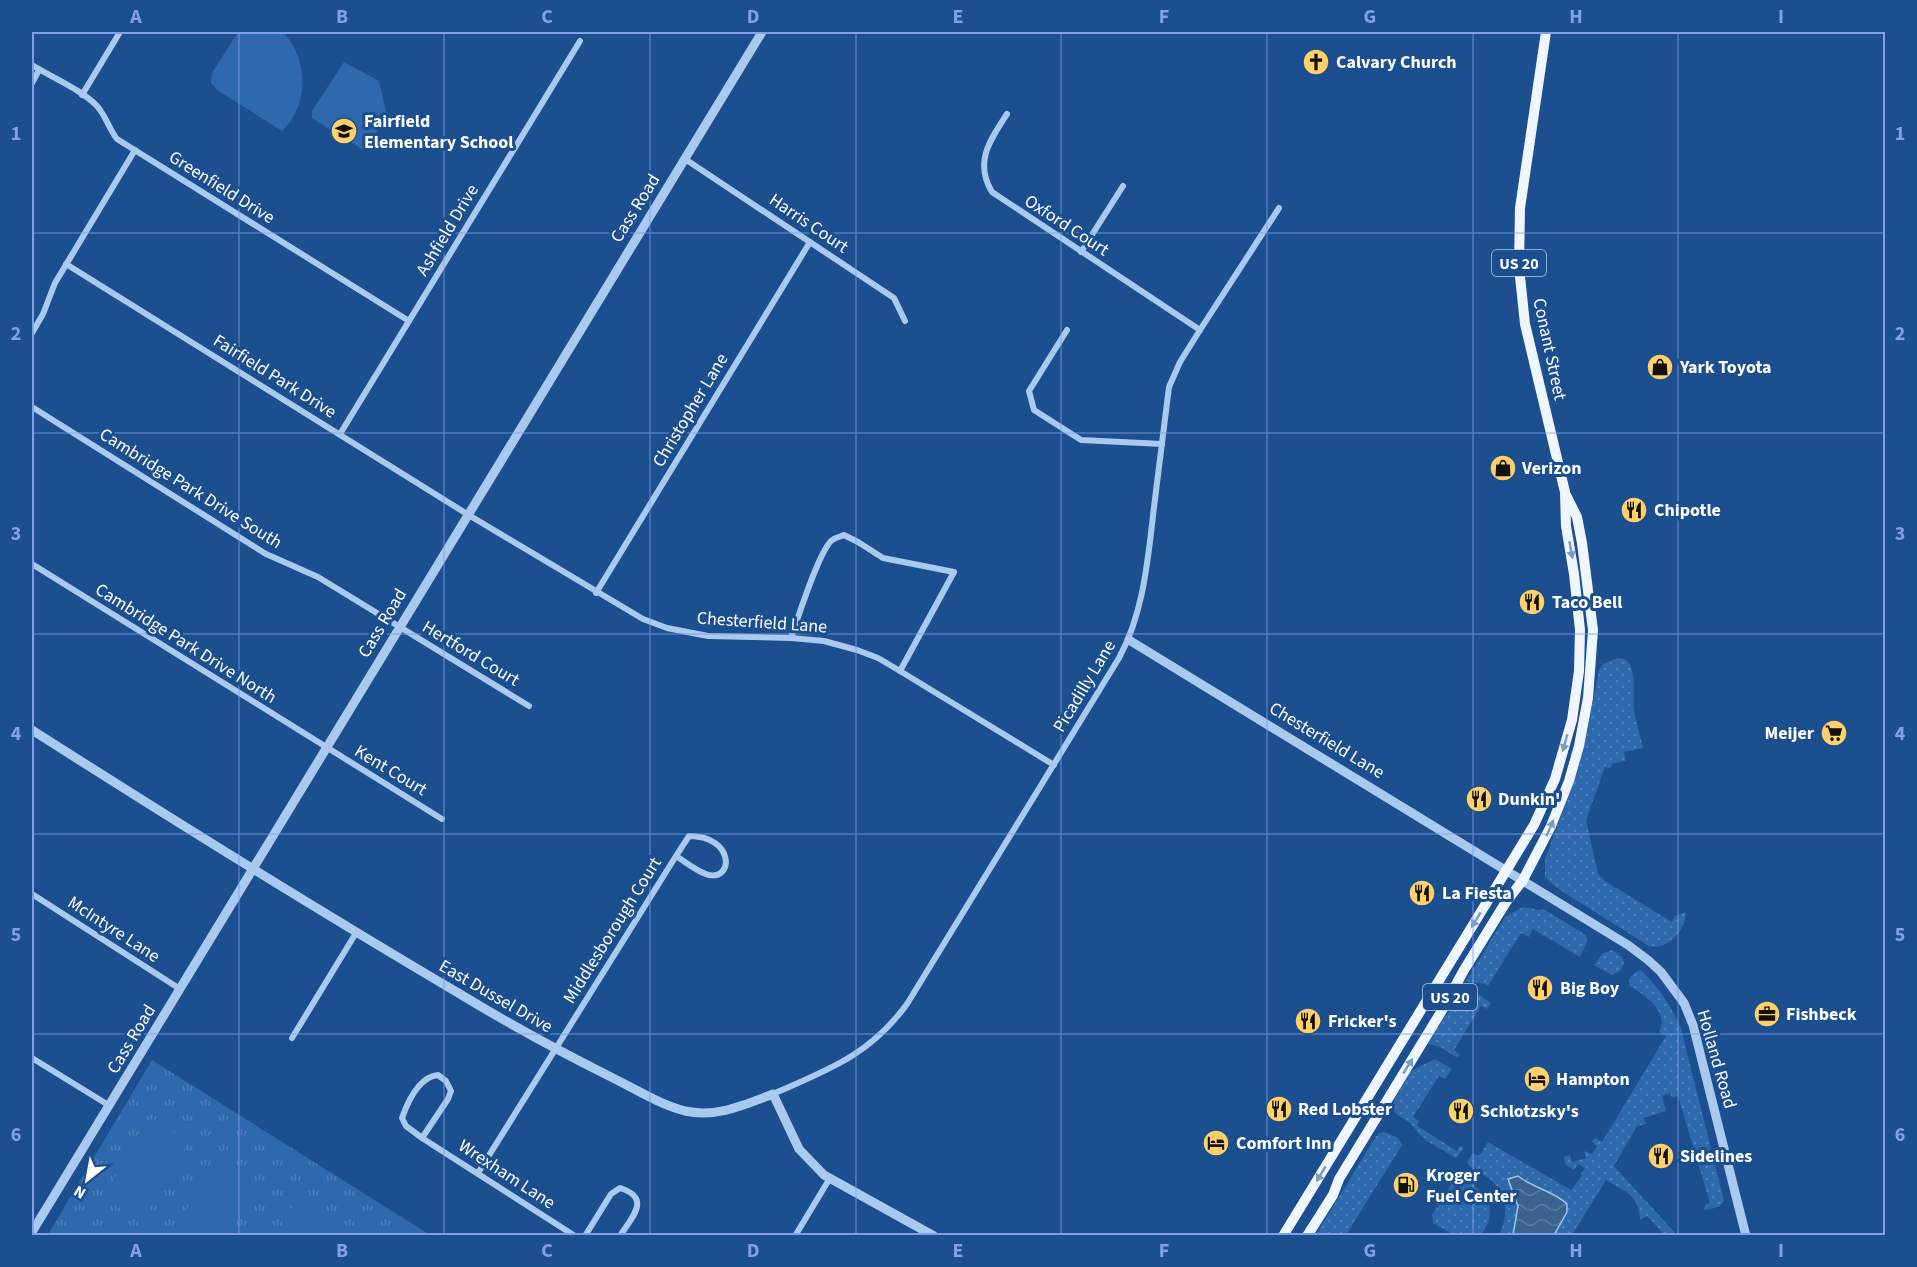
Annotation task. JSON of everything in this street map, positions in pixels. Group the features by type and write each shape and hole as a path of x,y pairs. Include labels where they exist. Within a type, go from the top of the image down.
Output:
{"main road":[{"name":"Conant Street","path":"1507,870 1534,825 1555,779 1572,720 1580,630 1574,571 1566,526 1565,492 1525,324 1519,267 1520,208 1546,32"},
{"name":"Conant Street","path":"1523,880 1551,826 1574,766 1589,690 1593,650 1586,562 1577,516 1565,492"},
{"name":"US 20","path":"1283,1236 1507,870"},
{"name":"US 20","path":"1307,1236 1333,1195 1339,1179 1442,1012 1464,970 1506,902 1523,880"}],"street":[{"path":"82,95 120,32"},
{"name":"Cass Road","path":"32,1232 762,32"},
{"name":"Ashfield Drive","path":"340,434 580,41"},
{"name":"Greenfield Drive","path":"32,65 98,107 117,139 409,321"},
{"path":"32,83 39,70"},
{"name":"Oxford Court","path":"1007,114 984,160 983,172 986,183 998,198 1200,330"},
{"path":"32,333 66,264 135,150"},
{"name":"Harris Court","path":"685,159 894,297 905,321"},
{"path":"1081,252 1123,186"},
{"name":"Picadilly Lane","path":"772,1095 837,1066 863,1049 895,1020 982,884 1129,640 1142,595 1149,551 1169,387 1180,362 1279,208"},
{"name":"Christopher Lane","path":"596,593 810,242"},
{"name":"Fairfield Park Drive","path":"66,264 467,514"},
{"path":"1067,330 1029,391 1034,410 1081,440 1162,444"},
{"name":"Cambridge Park Drive South","path":"32,407 266,554 318,577 399,627"},
{"name":"Chesterfield Lane","path":"467,514 643,620 689,633 735,638 791,638 843,645 878,658 1054,765"},
{"path":"791,638 806,593 826,547 832,540 844,535 883,558 954,572 900,671"},
{"name":"Cambridge Park Drive North","path":"32,564 325,747"},
{"name":"Hertford Court","path":"399,627 529,706"},
{"name":"Chesterfield Lane","path":"1129,640 1507,870"},
{"name":"East Dussel Drive","path":"32,730 356,933 556,1050 667,1105 698,1113 728,1111 772,1095"},
{"name":"Kent Court","path":"325,747 442,819"},
{"name":"Middlesborough Court","path":"478,1173 556,1050 676,856 689,836 700,836 718,845 725,853 726,866 720,873 706,875 676,856"},
{"name":"Holland Road","path":"1507,870 1648,960 1661,972 1684,1003 1693,1025 1746,1236"},
{"name":"McIntyre Lane","path":"32,894 180,989"},
{"path":"292,1038 356,933"},
{"path":"32,1058 110,1106"},
{"name":"Wrexham Lane","path":"422,1138 451,1091 446,1081 438,1075 430,1076 422,1082 402,1118 406,1126 422,1138 575,1236"},
{"path":"772,1095 799,1149 809,1161 830,1178 934,1236"},
{"path":"795,1236 830,1178"},
{"path":"585,1236 611,1194 620,1188 630,1191 637,1198 638,1204 620,1236"}],"green space":[{"path":"238,32 283,32 297,55 301,68 301,95 291,120 282,131 217,90 211,83 212,73"},
{"path":"344,62 379,81 387,115 365,151 312,118 312,111"},
{"path":"1618,658 1625,659 1632,671 1634,711 1643,748 1624,752 1626,761 1613,763 1610,768 1605,767 1586,820 1598,874 1605,881 1672,922 1675,916 1686,912 1683,925 1675,937 1656,947 1649,946 1557,888 1545,877 1545,859 1578,770 1599,670 1603,664"},
{"path":"1523,907 1543,909 1586,935 1587,942 1580,957 1533,929 1529,937 1521,933 1488,986 1466,981 1505,917"},
{"path":"1612,950 1622,957 1624,963 1620,971 1612,975 1594,965 1602,954"},
{"path":"1641,970 1664,997 1681,1029 1724,1201 1719,1207 1704,1210 1705,1205 1710,1203 1678,1096 1672,1098 1670,1093 1662,1096 1666,1111 1644,1118 1646,1124 1637,1126 1614,1166 1677,1235 1664,1235 1647,1216 1640,1220 1637,1205 1630,1195 1606,1180 1572,1235 1499,1235 1505,1213 1500,1191 1490,1179 1474,1170 1467,1162 1473,1153 1479,1156 1488,1142 1571,1190 1585,1168 1578,1164 1574,1170 1565,1164 1564,1157 1570,1155 1572,1162 1586,1158 1584,1151 1592,1154 1597,1146 1592,1142 1595,1138 1602,1142 1666,1036 1659,1032 1662,1025 1659,1011 1630,986 1631,976"},
{"path":"1478,994 1491,1003 1487,1009 1481,1006 1454,1050 1459,1056 1456,1057 1440,1047 1428,1044 1442,1020 1454,1007 1461,1001"},
{"path":"1435,1059 1451,1070 1445,1079 1439,1076 1413,1117 1419,1121 1417,1126 1457,1151 1462,1146 1463,1149 1456,1158 1425,1140 1410,1123 1395,1113 1393,1107 1394,1100 1411,1071"},
{"path":"152,1060 430,1235 47,1236"},
{"path":"149,1118 189,1141 143,1221 103,1198"},
{"path":"1385,1132 1398,1138 1402,1145 1346,1235 1315,1236 1375,1138 1379,1133"},
{"path":"213,1164 255,1188 227,1235 172,1235"},
{"path":"1456,1177 1475,1186 1487,1199 1490,1216 1481,1235 1454,1235 1433,1223 1432,1215"},
{"path":"297,1199 345,1227 340,1235 276,1235"}],"water":[{"path":"1518,1176 1567,1204 1567,1212 1554,1235 1513,1235 1518,1206 1508,1179"}],"place":[{"name":"Calvary Church","path":"1316,62"},
{"name":"Fairfield Elementary School","path":"344,131"},
{"name":"Yark Toyota","path":"1660,367"},
{"name":"Verizon","path":"1503,468"},
{"name":"Chipotle","path":"1634,510"},
{"name":"Taco Bell","path":"1532,602"},
{"name":"Meijer","path":"1834,733"},
{"name":"Dunkin'","path":"1479,799"},
{"name":"La Fiesta","path":"1422,893"},
{"name":"Big Boy","path":"1540,988"},
{"name":"Fishbeck","path":"1767,1014"},
{"name":"Fricker's","path":"1308,1021"},
{"name":"Hampton","path":"1537,1079"},
{"name":"Red Lobster","path":"1279,1109"},
{"name":"Schlotzsky's","path":"1461,1111"},
{"name":"Comfort Inn","path":"1216,1143"},
{"name":"Sidelines","path":"1661,1156"},
{"name":"Kroger Fuel Center","path":"1406,1185"}]}
